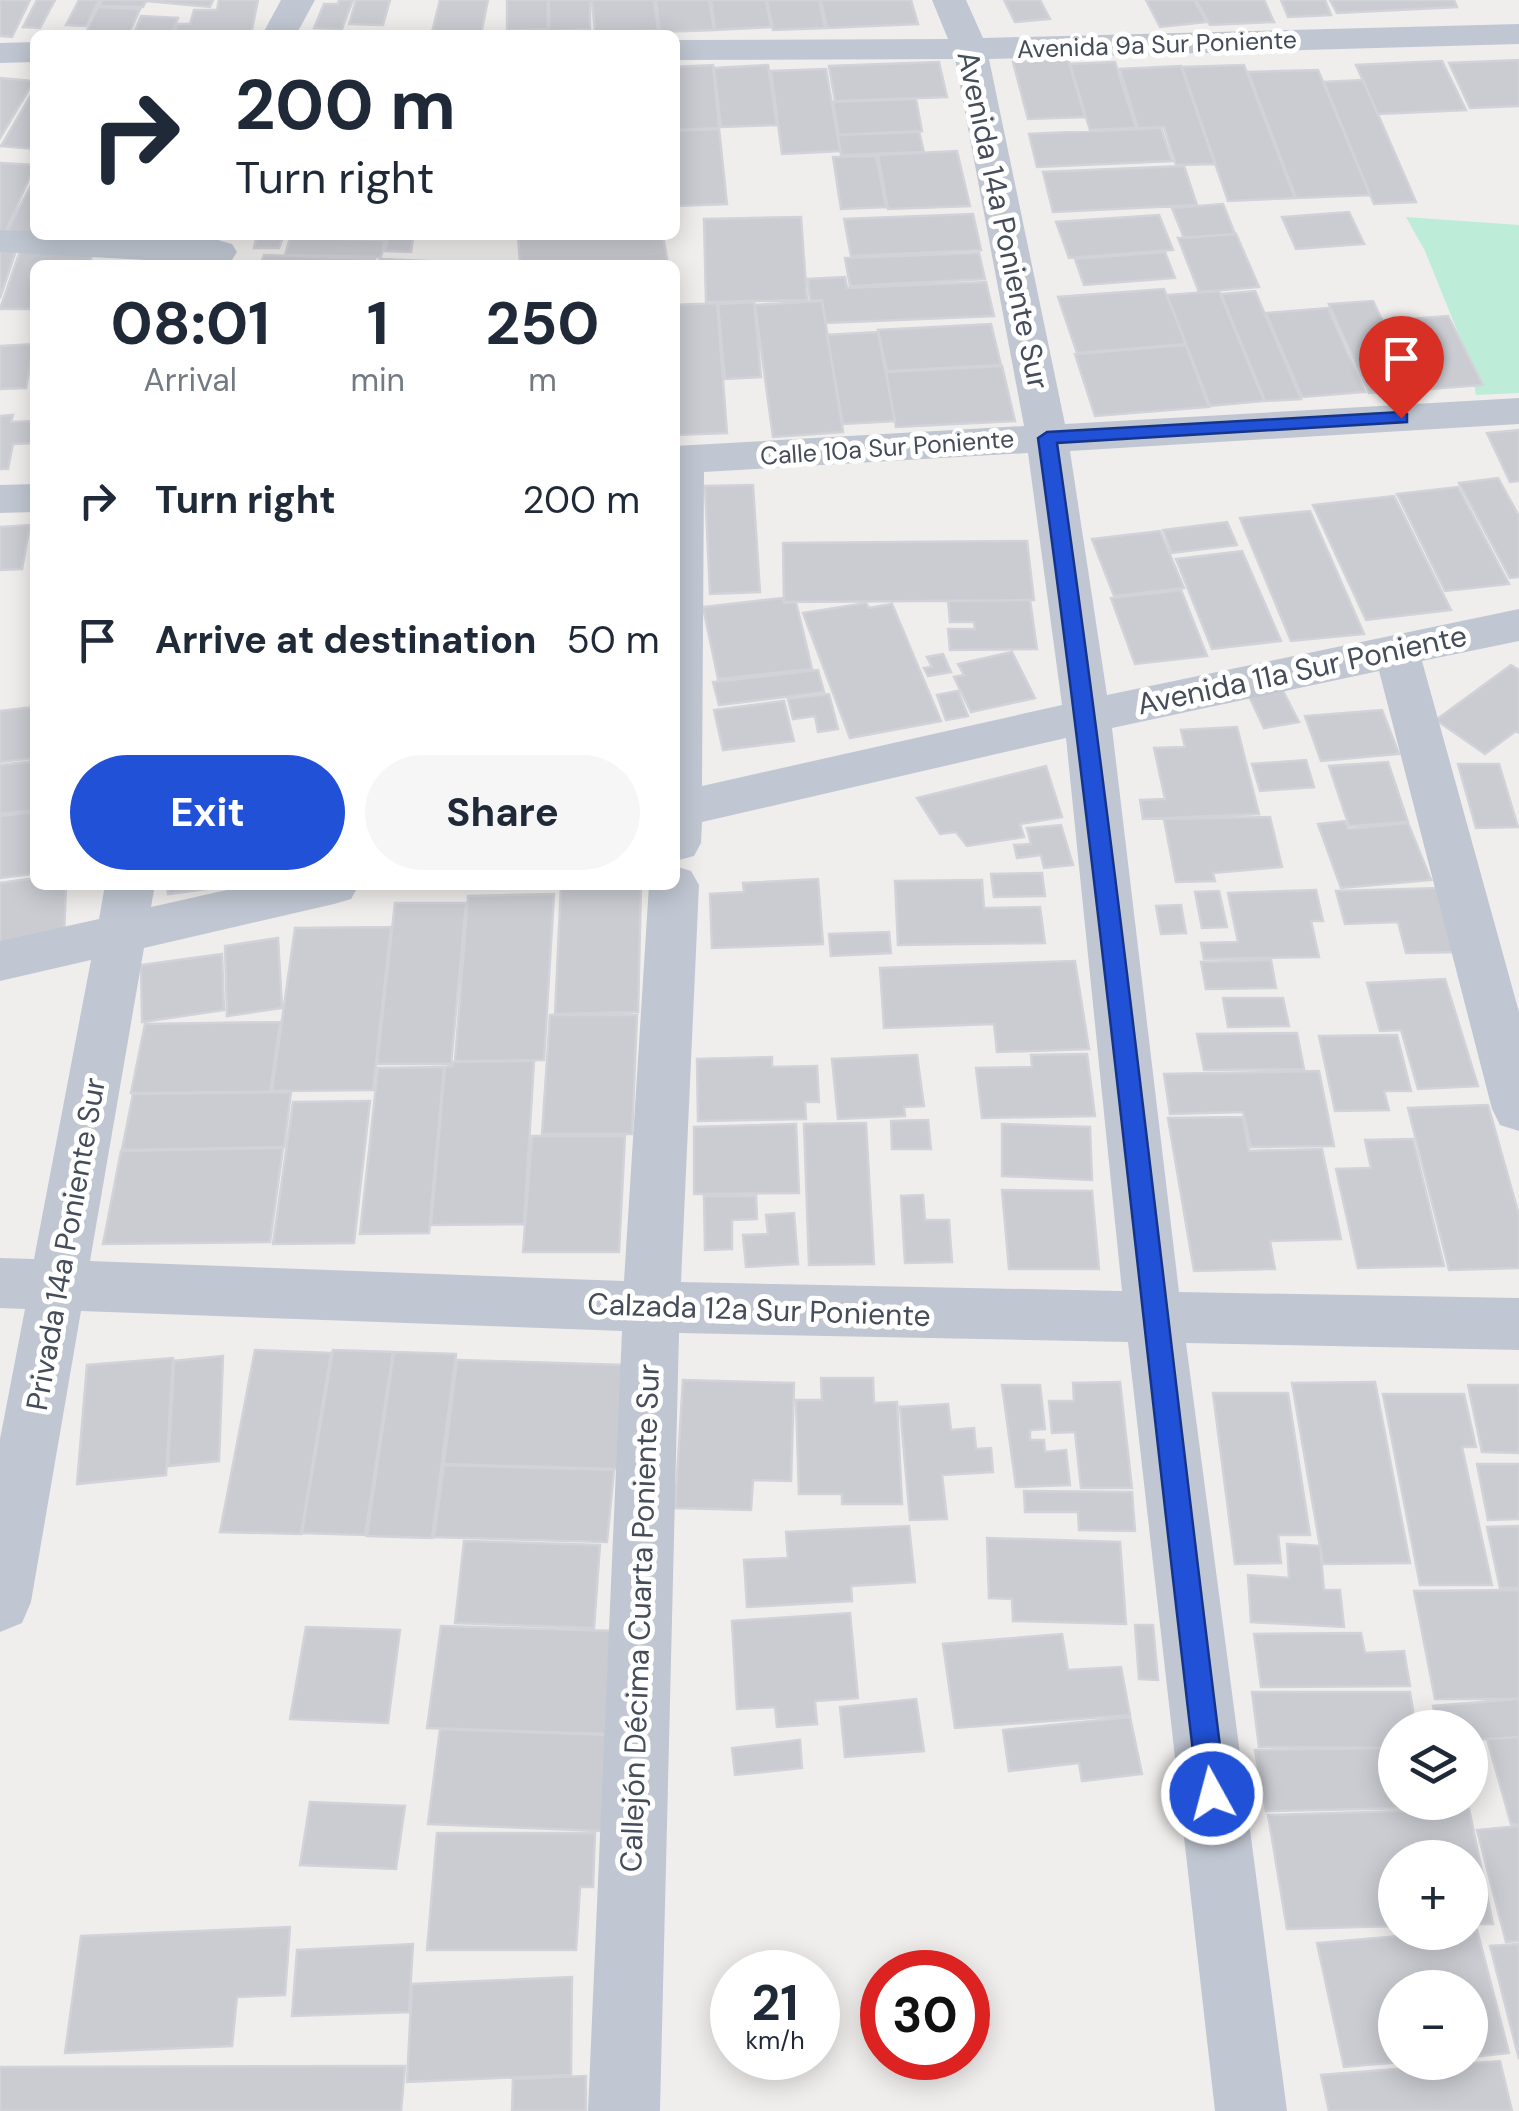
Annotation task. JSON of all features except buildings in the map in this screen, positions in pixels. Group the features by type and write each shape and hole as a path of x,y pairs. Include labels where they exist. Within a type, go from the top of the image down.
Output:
{"street":[{"path":"282,30 298,0"},
{"name":"Avenida 14a Poniente Sur","path":"949,0 970,49 1047,438 1087,716 1154,1320 1251,2111"},
{"name":"Avenida 9a Sur Poniente","path":"680,50 970,49 1519,34"},
{"path":"0,53 30,52"},
{"path":"0,240 219,251"},
{"name":"Calle 10a Sur Poniente","path":"680,460 1519,412"},
{"path":"0,499 30,498"},
{"name":"Avenida 11a Sur Poniente","path":"680,809 1087,716 1519,626"},
{"path":"1396,649 1519,1108"},
{"path":"0,961 127,908 289,890"},
{"name":"Callejón Décima Cuarta Poniente Sur","path":"624,2111 650,1308 674,890"},
{"name":"Privada 14a Poniente Sur","path":"0,1602 127,908"},
{"name":"Calzada 12a Sur Poniente","path":"0,1284 58,1283 650,1308 1519,1324"}],"green space":[{"path":"1406,217 1519,225 1519,393 1476,395 1469,360 1425,251"}],"route":[{"path":"1212,1794 1154,1320 1087,716 1047,438 1401,418"}]}
